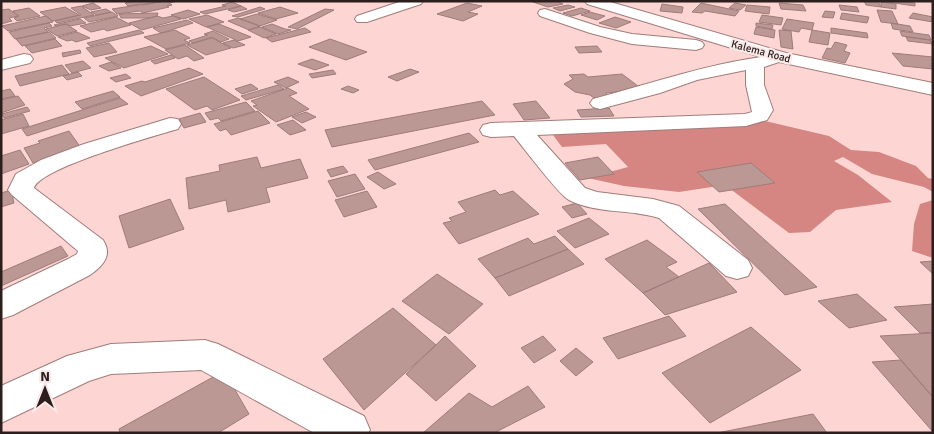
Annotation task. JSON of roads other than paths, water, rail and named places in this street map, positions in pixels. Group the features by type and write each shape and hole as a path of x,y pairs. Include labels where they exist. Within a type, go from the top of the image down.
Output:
{"street":[{"path":"362,19 416,1"},
{"name":"Kalema Road","path":"592,1 749,55 783,58 933,89"},
{"path":"545,13 595,30 632,39 689,45 749,55"},
{"path":"600,104 653,89 749,55"},
{"path":"491,130 746,120 760,116 763,110 755,85 749,55"},
{"path":"1,64 24,59"},
{"path":"1,306 79,267 94,255 93,246 21,190 24,180 41,168 170,124"},
{"path":"520,129 576,194 593,200 653,207 669,212 737,268"},
{"path":"1,405 80,367 111,359 206,355 350,430"}]}
